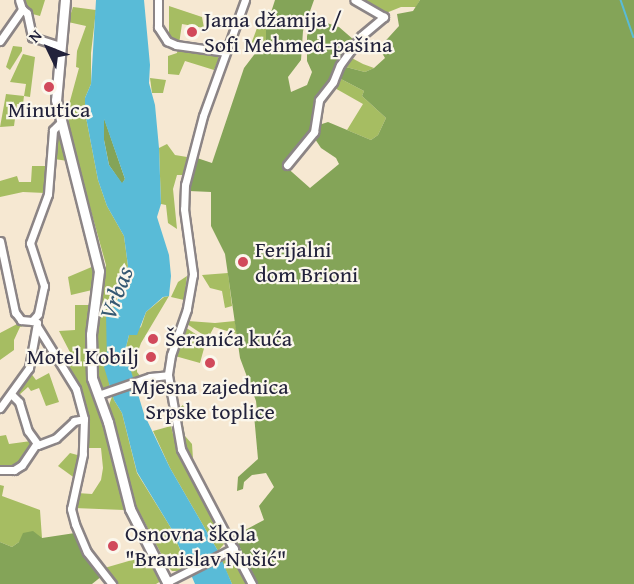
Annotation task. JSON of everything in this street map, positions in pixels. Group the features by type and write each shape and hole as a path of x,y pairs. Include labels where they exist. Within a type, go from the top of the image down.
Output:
{"main road":[{"path":"65,0 59,46 57,107 99,271 91,334 92,378 108,422 130,509 168,583"}],"street":[{"path":"19,0 22,9 27,13 32,37 59,46"},
{"path":"158,0 158,27 167,41 199,50 225,52"},
{"path":"245,0 203,116 185,185 184,209 193,274 187,309 171,355 168,375 181,449 252,584"},
{"path":"287,165 314,132 317,106 340,65 361,36 384,17 355,0"},
{"path":"0,41 22,9"},
{"path":"0,408 12,395 29,368 37,326 44,286 30,243 48,194 57,107"},
{"path":"53,130 61,122"},
{"path":"0,241 17,316 26,321 37,317"},
{"path":"0,283 10,281"},
{"path":"37,326 55,357 74,382 84,419 82,459 71,509 87,552 112,584"},
{"path":"98,396 142,380 168,375"},
{"path":"12,395 19,402 28,431 36,444"},
{"path":"0,470 14,470 22,465 36,444 50,442 74,421 84,419"},
{"path":"168,583 234,548"}],"green space":[{"path":"21,0 45,0 40,16 29,13"},
{"path":"275,0 314,0 303,31 301,60 288,77 291,92 307,85 312,72 307,61 307,36 310,26 324,22 339,27 354,40 316,102 310,132 284,165 310,188 339,164 336,158 321,148 313,136 319,125 328,122 371,140 378,135 386,118 362,96 364,91 337,77 342,66 365,72 374,68 385,58 379,48 399,26 397,14 413,11 420,0 634,0 634,584 258,584 234,536 264,520 259,506 274,487 266,473 252,475 244,482 243,489 237,491 238,477 258,459 254,415 257,411 256,401 240,358 225,254 211,226 211,192 189,191 197,158 212,163 244,68 266,39 266,28"},
{"path":"360,0 420,0 416,7 401,7 386,13"},
{"path":"169,6 202,17 204,28 182,24 179,44 169,40"},
{"path":"73,7 96,10 91,53 91,84 85,98 85,112 98,180 107,206 124,236 128,266 107,327 110,389 104,390 98,377 96,333 106,265 68,128 70,101 79,68 76,67 77,51 86,26 68,22"},
{"path":"257,28 266,28 266,39 256,50 250,47"},
{"path":"13,46 22,47 22,51 10,70 6,67"},
{"path":"178,47 185,51 215,54 219,58 214,70 185,61 179,75 168,74 168,56 177,53"},
{"path":"23,54 35,57 30,97 24,96 26,84 10,82"},
{"path":"348,56 374,68 365,72 342,66"},
{"path":"337,77 364,91 362,96 386,118 378,135 371,140 347,130 363,104 333,87"},
{"path":"150,78 166,80 163,93 152,93"},
{"path":"6,94 24,96 23,104 17,104 14,126 0,127"},
{"path":"104,118 125,179 122,184 109,165 104,140"},
{"path":"59,128 68,161 54,159 56,130"},
{"path":"167,144 175,155 187,157 183,175 177,175 173,189 177,229 168,223 166,205 161,204 159,148"},
{"path":"32,166 48,166 45,193 23,192 0,197 0,181 17,176 19,182 31,182"},
{"path":"94,266 92,290 71,295 68,277"},
{"path":"228,273 232,306 225,308 222,291 210,288 202,275"},
{"path":"187,276 184,300 171,297 178,282"},
{"path":"169,296 141,343 137,354 137,372 141,377 132,380 125,351 129,335 141,327 146,312 164,297"},
{"path":"75,305 89,305 86,331 86,372 103,421 124,510 74,508 77,493 92,494 101,480 103,468 101,448 85,448 77,386 66,368 73,358 59,331 75,330"},
{"path":"188,321 215,323 235,321 237,334 214,327 208,338 187,324"},
{"path":"19,323 27,325 20,327 14,340 14,350 0,360 0,333"},
{"path":"185,327 206,341 200,363 175,356"},
{"path":"30,372 36,380 49,373 59,402 46,406 39,388 31,391 28,387 18,396 16,391"},
{"path":"113,394 122,413 137,473 171,528 187,566 179,571 172,571 168,567 133,500 109,405"},
{"path":"183,405 185,410 191,410 191,413 182,416 182,420 185,436 192,444 193,459 183,441 178,409"},
{"path":"171,426 177,450 224,538 224,544 218,551 170,468 153,431"},
{"path":"6,435 9,444 31,441 33,444 25,460 13,468 0,468 0,436"},
{"path":"70,453 81,456 76,479 58,466"},
{"path":"0,485 4,486 2,496 40,510 42,538 19,542 12,547 0,542"},
{"path":"33,531 42,538 75,533 102,576 92,584 0,584 0,542 12,547 19,542 23,533"},
{"path":"146,556 161,581 156,584 115,584 101,569"},
{"path":"228,557 238,563 247,584 232,584 221,560"}],"water":[{"path":"96,0 144,0 150,65 149,83 155,105 159,148 161,204 157,217 169,255 171,276 169,296 163,297 146,312 137,335 129,335 125,351 144,414 170,468 218,551 232,584 195,584 171,528 137,472 122,413 114,400 104,367 107,364 106,314 116,305 128,266 124,236 107,206 98,180 85,112 85,98 91,84","holes":["104,119 125,179 122,183 109,165 104,140"]}],"waterway":[{"path":"621,0 634,37"}],"place":[{"name":"Jama džamija / Sofi Mehmed-pašina","path":"192,32"},
{"name":"Minutica","path":"49,87"},
{"name":"Ferijalni dom Brioni","path":"243,262"},
{"name":"Šeranića kuća","path":"153,339"},
{"name":"Motel Kobilj","path":"151,357"},
{"name":"Mjesna zajednica Srpske toplice","path":"210,363"},
{"name":"Osnovna škola \"Branislav Nušić\"","path":"113,546"}],"water label":[{"name":"Vrbas","path":"116,293"}]}
